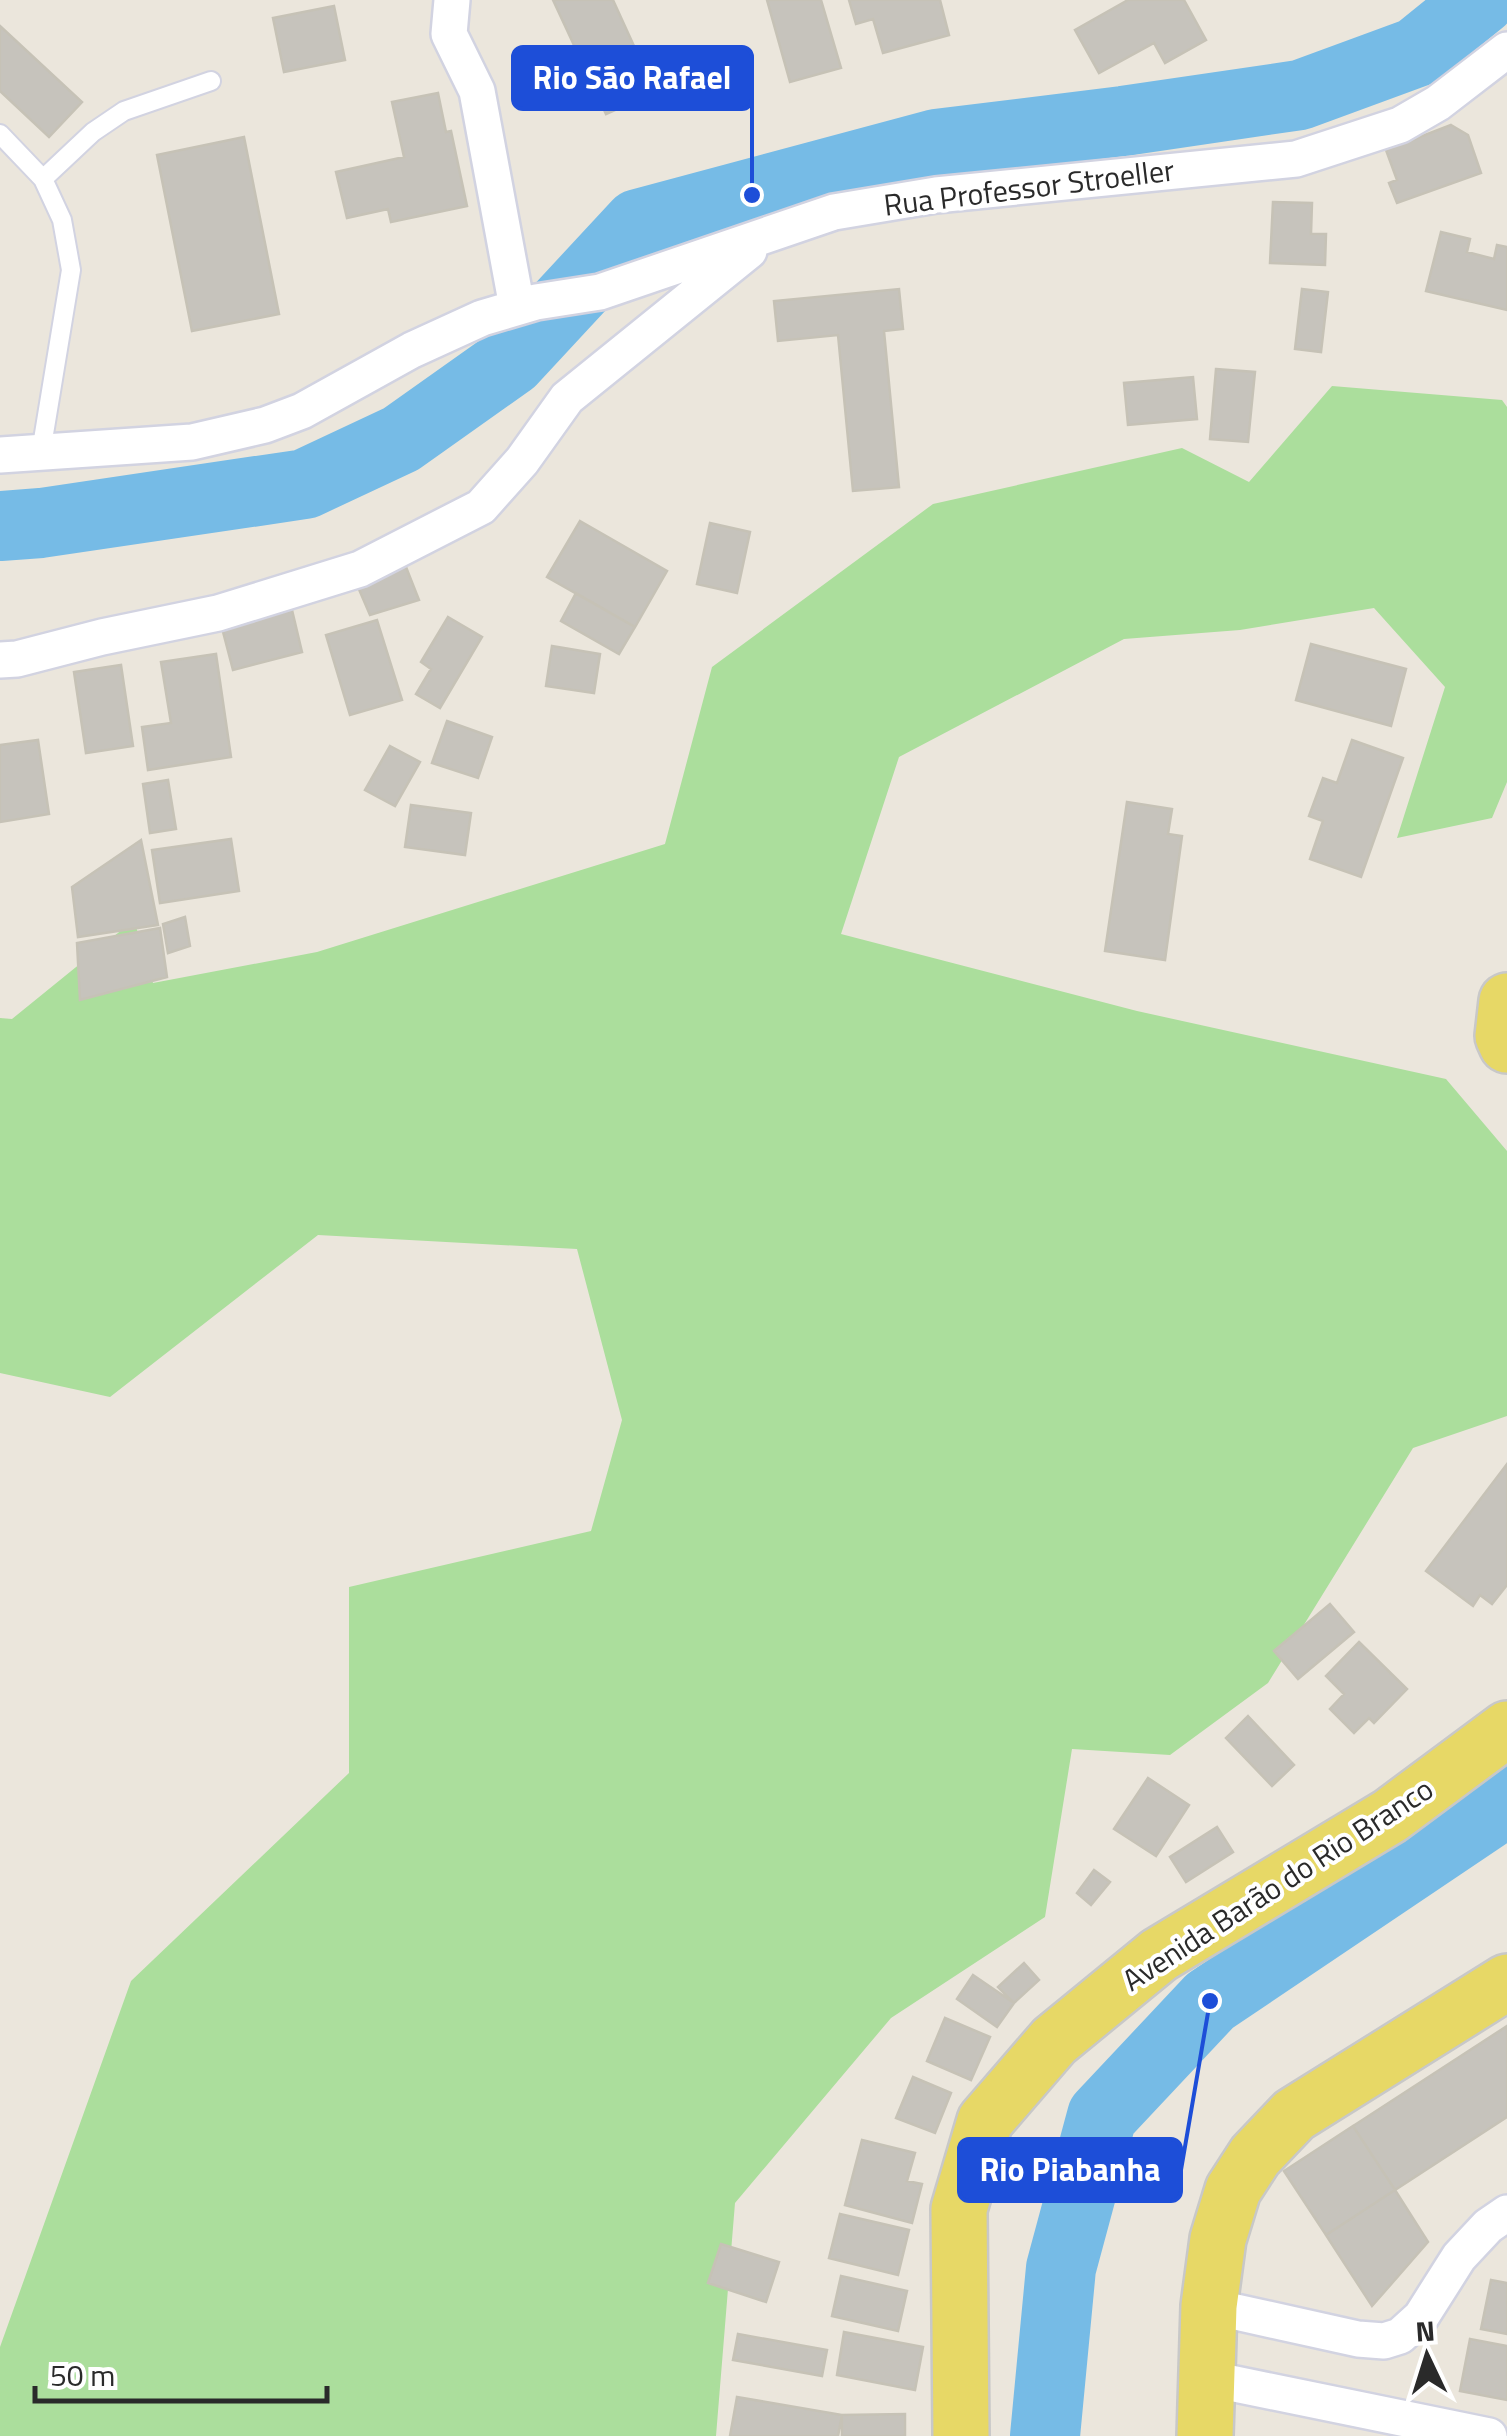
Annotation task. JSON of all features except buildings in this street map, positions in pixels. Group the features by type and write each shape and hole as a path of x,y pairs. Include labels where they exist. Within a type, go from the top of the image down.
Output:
{"main road":[{"path":"1507,1001 1503,1036 1507,1046"},
{"name":"Avenida Barão do Rio Branco","path":"962,2436 959,2210 985,2121 1054,2041 1160,1955 1390,1816 1507,1729"},
{"path":"1205,2436 1209,2306 1218,2239 1232,2190 1294,2114 1507,1982"}],"street":[{"path":"452,0 449,34 477,91 526,304"},
{"name":"Rua Professor Stroeller","path":"0,455 192,442 265,426 302,411 412,350 482,318 526,304 600,292 834,212 936,196 1296,159 1400,125 1438,103 1507,50"},
{"path":"0,660 17,660 102,637 218,613 360,569 481,507 522,461 567,398 770,234"},
{"path":"1209,2306 1358,2339 1384,2341 1400,2336 1421,2317 1459,2257 1488,2226 1507,2213"},
{"path":"1206,2378 1488,2436"}],"lane":[{"path":"43,180 93,132 124,111 211,81"},
{"path":"0,134 43,180 62,220 71,270 41,452"}],"green space":[{"path":"1332,386 1502,400 1507,407 1507,782 1492,818 1397,838 1445,687 1374,608 1240,630 1124,639 899,757 841,934 1137,1011 1446,1079 1507,1151 1507,1416 1413,1448 1268,1683 1170,1755 1072,1749 1045,1917 891,2018 735,2203 716,2436 0,2436 0,2347 131,1981 349,1773 349,1587 591,1531 622,1420 577,1249 318,1235 110,1397 0,1373 0,1018 12,1019 134,920 153,983 317,952 665,844 712,667 933,504 1182,448 1249,482"}],"waterway":[{"path":"0,526 305,484 401,439 511,361 638,224 936,144 1300,95 1417,52 1481,0"},
{"path":"1045,2436 1061,2268 1102,2116 1210,2001 1507,1801"}],"place":[{"name":"Rio São Rafael","path":"752,195"},
{"name":"Rio Piabanha","path":"1210,2001"}]}
